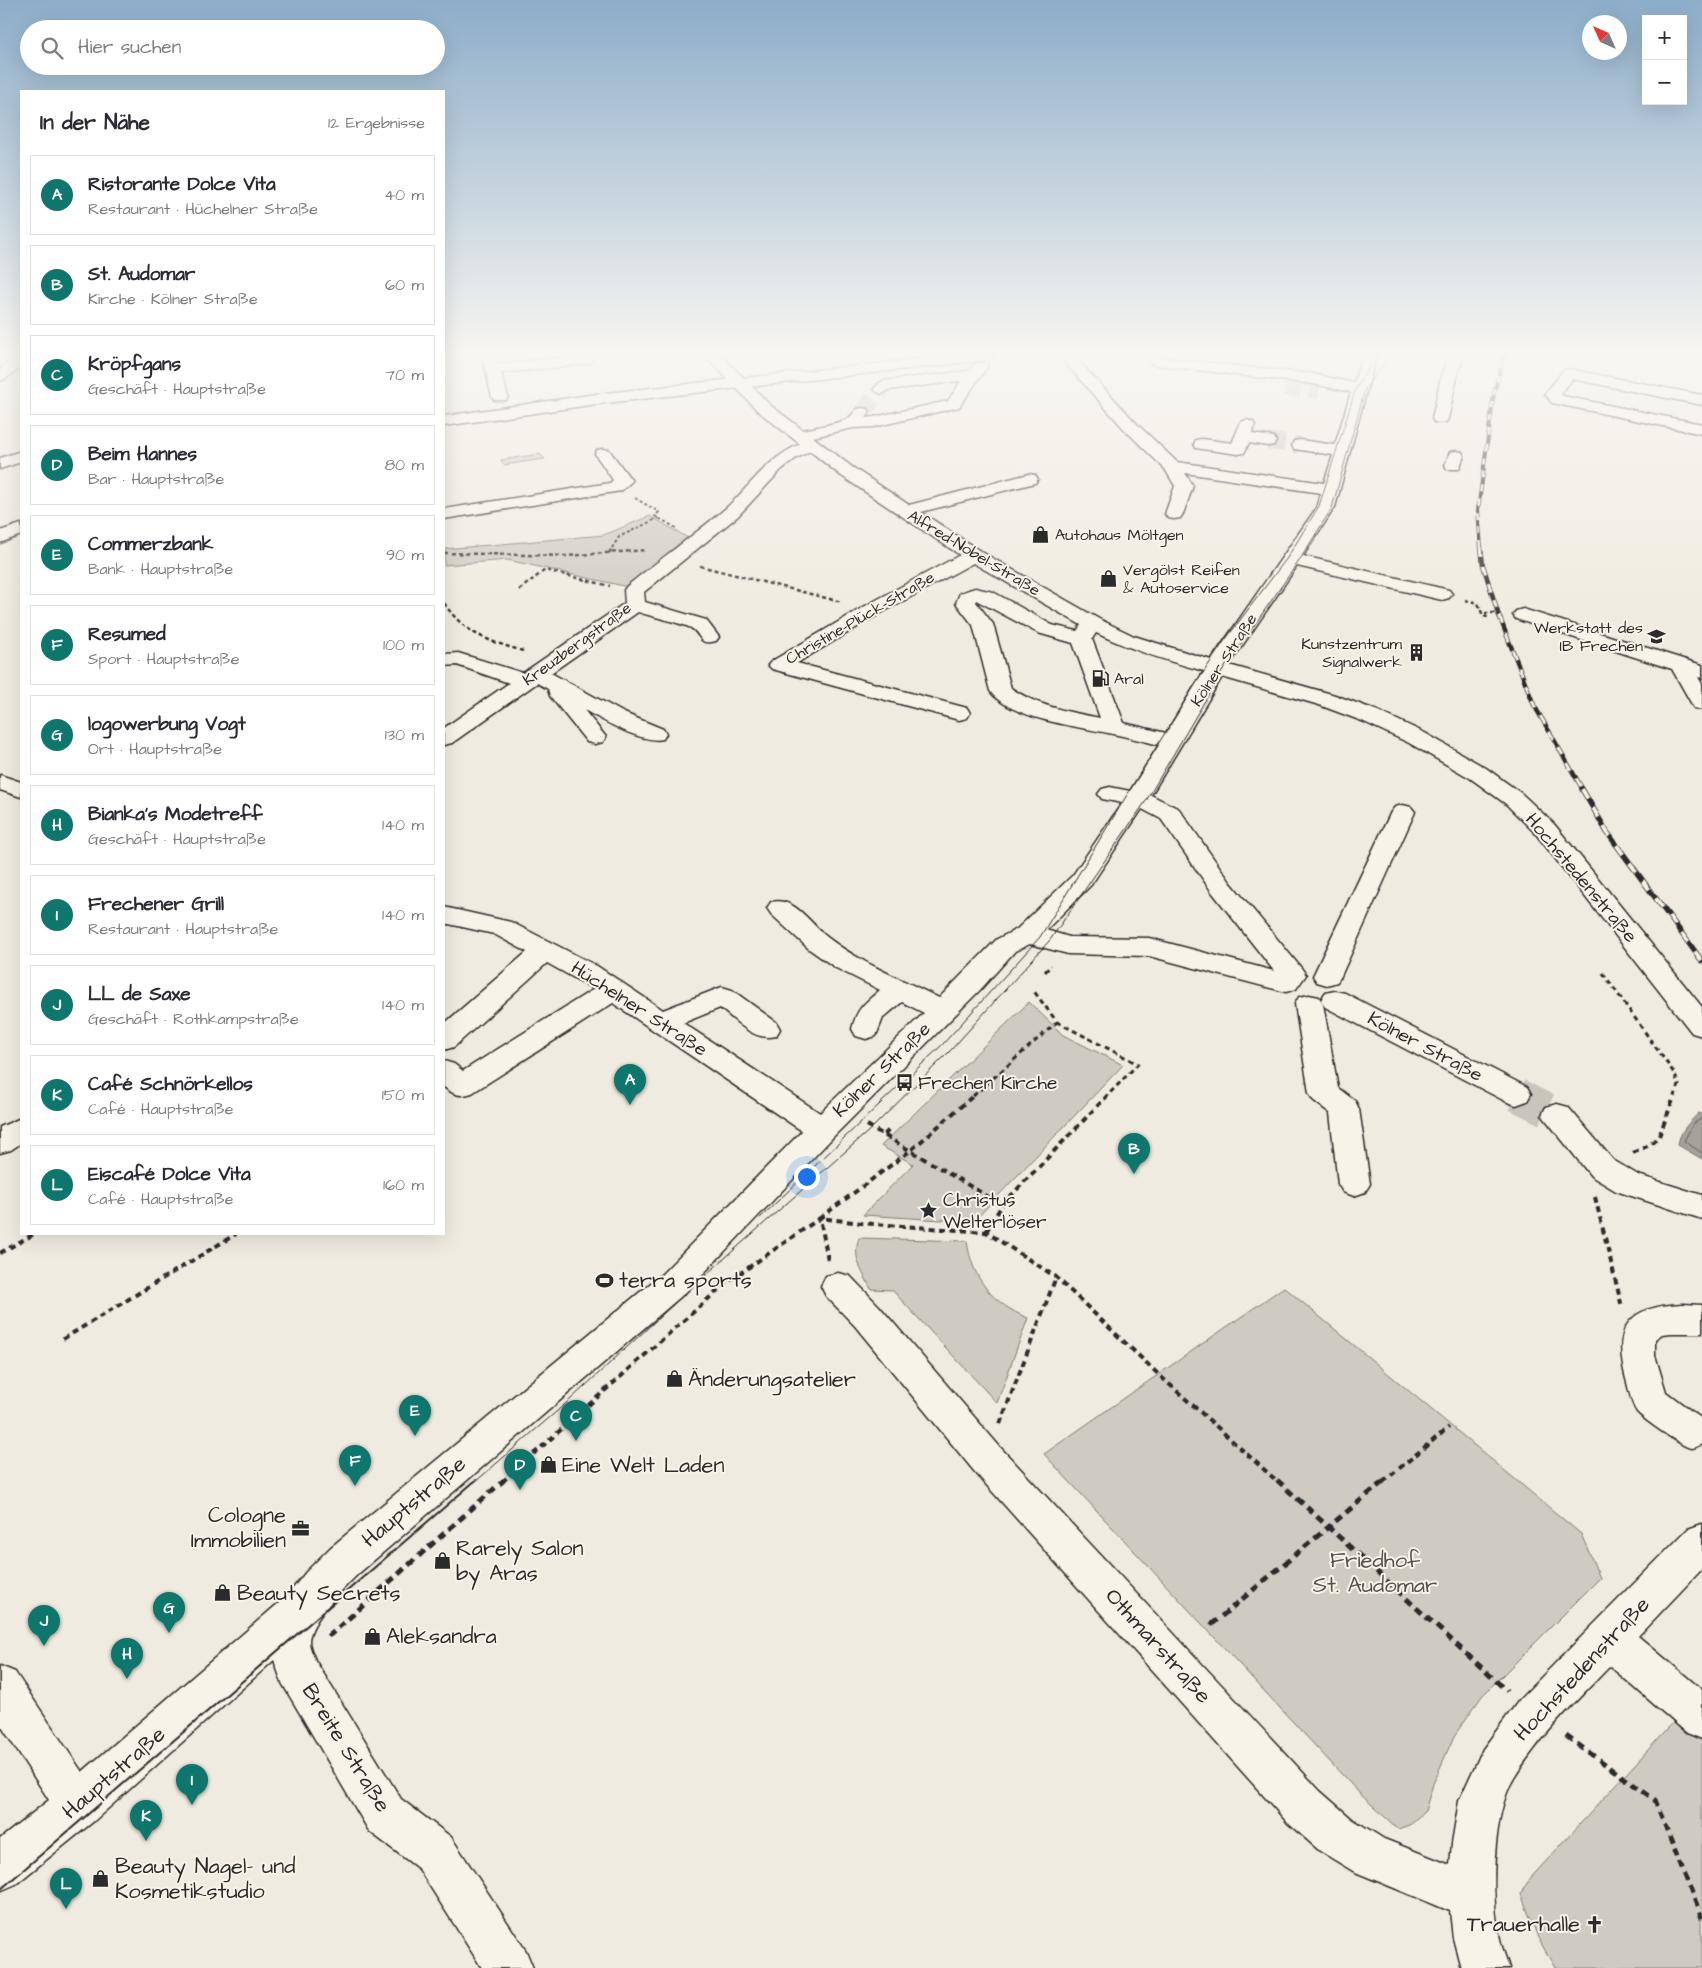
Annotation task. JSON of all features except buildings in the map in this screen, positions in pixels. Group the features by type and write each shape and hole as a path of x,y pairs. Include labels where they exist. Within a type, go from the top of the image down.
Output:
{"street":[{"name":"Kreuzbergstraße","path":"445,737 538,679 555,661 634,598 682,552 732,512 775,466 796,448"},
{"name":"Alfred-Nobel-Straße","path":"815,448 905,511 973,554 1087,631 1127,640 1166,654 1216,668"},
{"path":"1153,448 1172,466 1184,486 1174,514"},
{"path":"1320,448 1342,451"},
{"name":"Kölner Straße","path":"831,1119 943,1011 1006,945 1026,935 1082,880 1136,800 1216,668 1292,560 1326,507 1343,448"},
{"path":"445,514 615,487 623,480 603,454"},
{"path":"0,464 20,456"},
{"path":"1172,466 1331,489"},
{"path":"905,511 1030,479"},
{"path":"0,537 20,529"},
{"name":"Christine-Plück-Straße","path":"942,732 964,707 779,665 874,608 973,554"},
{"path":"1292,560 1442,594"},
{"path":"1114,727 1087,631 1045,629 986,596 975,594 967,597 966,604 982,624 1001,691 1009,698 1050,713 1171,740"},
{"path":"634,598 699,624 709,637"},
{"path":"1523,615 1702,672"},
{"path":"445,660 458,659 538,679 616,718 655,734"},
{"path":"1680,665 1702,702"},
{"name":"Hochstedenstraße","path":"1216,668 1327,700 1370,716 1417,738 1478,773 1514,799 1545,828 1702,1026"},
{"path":"538,679 595,737"},
{"path":"0,782 20,790"},
{"name":"Kölner Straße","path":"1110,794 1146,801 1170,814 1220,887 1289,979 1291,995 1324,993 1516,1094"},
{"path":"1354,1184 1344,1109 1324,1094 1324,993 1403,812"},
{"name":"Kölner Straße","path":"780,908 825,948 846,962 943,1011"},
{"name":"Hüchelner Straße","path":"445,915 502,928 587,972 659,1021 831,1119"},
{"path":"1026,935 1068,945 1149,947 1289,979"},
{"path":"445,1039 545,950"},
{"path":"866,1029 870,1014 900,989"},
{"path":"445,1073 462,1086 613,990"},
{"path":"659,1021 695,1009 722,996 766,1029"},
{"path":"1557,1114 1602,1168 1627,1183 1702,1207"},
{"name":"Hauptstraße","path":"0,1868 78,1805 301,1610 320,1585 344,1561 674,1283 831,1119"},
{"path":"0,1142 20,1130"},
{"name":"Othmarstraße","path":"838,1286 867,1316 987,1459 1304,1807 1336,1835 1369,1855 1471,1897"},
{"path":"1692,1432 1650,1401 1637,1346 1641,1332 1652,1322 1673,1318 1702,1320"},
{"name":"Hochstedenstraße","path":"1471,1897 1474,1844 1481,1801 1498,1764 1535,1714 1702,1542"},
{"name":"Breite Straße","path":"301,1610 289,1641 297,1669 385,1815 435,1853 509,1968"},
{"path":"1609,1638 1702,1718"},
{"path":"0,1687 78,1805"},
{"path":"1471,1897 1476,1938 1485,1968"}],"path":[{"path":"615,487 659,512 655,516 696,540"},
{"path":"609,553 619,538 658,518"},
{"path":"445,553 557,556 663,548 682,552"},
{"path":"697,565 814,596 874,608"},
{"path":"519,590 545,570 634,598"},
{"path":"445,605 452,618 465,630 484,639 555,661"},
{"path":"1604,973 1674,1074 1679,1085 1659,1136 1650,1144 1602,1168 1592,1184 1620,1304 1641,1332"},
{"path":"986,1232 1002,1205 1138,1064 1057,1022 1034,990"},
{"path":"301,1610 330,1635 726,1283 820,1218 910,1150 1057,1022"},
{"path":"831,1119 884,1135 1002,1205"},
{"path":"884,1135 890,1129"},
{"path":"820,1218 861,1224 986,1232 1056,1277 1158,1374 1329,1527 1495,1681 1535,1714 1655,1800 1702,1918"},
{"path":"820,1218 826,1256 838,1286"},
{"path":"0,1253 32,1235"},
{"path":"63,1340 234,1235"},
{"path":"987,1459 1056,1277"},
{"path":"1211,1624 1450,1428"}],"green space":[{"path":"540,454 545,459 504,465 501,460"},
{"path":"650,516 688,538 628,587 508,560 445,565 445,549 604,535"},
{"path":"1029,1002 1063,1035 1123,1065 973,1222 863,1215 913,1164 881,1146"},
{"path":"859,1238 967,1241 974,1267 986,1289 1004,1305 1028,1318 997,1403 892,1290 871,1289 857,1258"},
{"name":"Friedhof St. Audomar","path":"1284,1287 1581,1534 1600,1578 1482,1696 1454,1736 1433,1784 1425,1811 1409,1825 1398,1829 1359,1793 1044,1454"},
{"path":"1702,1691 1702,1968 1555,1968 1537,1936 1521,1894 1526,1883"}],"water":[{"path":"1699,1113 1702,1114 1702,1159 1678,1145 1683,1131"}],"tunnel":[{"path":"1516,1094 1520,1096"},
{"path":"1517,1095 1557,1115"}],"tram line":[{"path":"760,1218 942,1045 1040,937 1187,697 1225,640 1287,558 1319,506 1337,448"},
{"path":"475,1482 571,1399 691,1288 872,1128 950,1051 1050,940 1146,801 1223,670 1299,561 1332,508 1349,448"},
{"path":"0,1890 476,1480"}],"railway":[{"path":"1481,548 1478,510 1487,448"},
{"path":"1481,547 1483,565 1498,613 1534,705 1583,790"},
{"path":"1582,789 1607,832 1702,961"}],"place":[{"name":"Autohaus Möltgen","path":"1041,535"},
{"name":"Vergölst Reifen & Autoservice","path":"1109,579"},
{"name":"Werkstatt des IB Frechen","path":"1657,637"},
{"name":"Kunstzentrum Signalwerk","path":"1416,653"},
{"name":"Aral","path":"1100,679"},
{"name":"Frechen Kirche","path":"904,1083"},
{"name":"Ristorante Dolce Vita","path":"630,1105"},
{"name":"St. Audomar","path":"1134,1174"},
{"name":"Christus Welterlöser","path":"929,1211"},
{"name":"terra sports","path":"605,1280"},
{"name":"Änderungsatelier","path":"674,1379"},
{"name":"Commerzbank","path":"415,1436"},
{"name":"Kröpfgans","path":"576,1441"},
{"name":"Eine Welt Laden","path":"548,1465"},
{"name":"Resumed","path":"355,1486"},
{"name":"Beim Hannes","path":"520,1490"},
{"name":"Cologne Immobilien","path":"300,1528"},
{"name":"Rarely Salon by Aras","path":"442,1561"},
{"name":"Beauty Secrets","path":"223,1593"},
{"name":"logowerbung Vogt","path":"169,1633"},
{"name":"Aleksandra","path":"372,1636"},
{"name":"LL de Saxe","path":"44,1646"},
{"name":"Bianka's Modetreff","path":"127,1679"},
{"name":"Frechener Grill","path":"192,1805"},
{"name":"Café Schnörkellos","path":"146,1841"},
{"name":"Beauty Nagel- und Kosmetikstudio","path":"101,1879"},
{"name":"Eiscafé Dolce Vita","path":"66,1909"},
{"name":"Trauerhalle","path":"1594,1924"}]}
